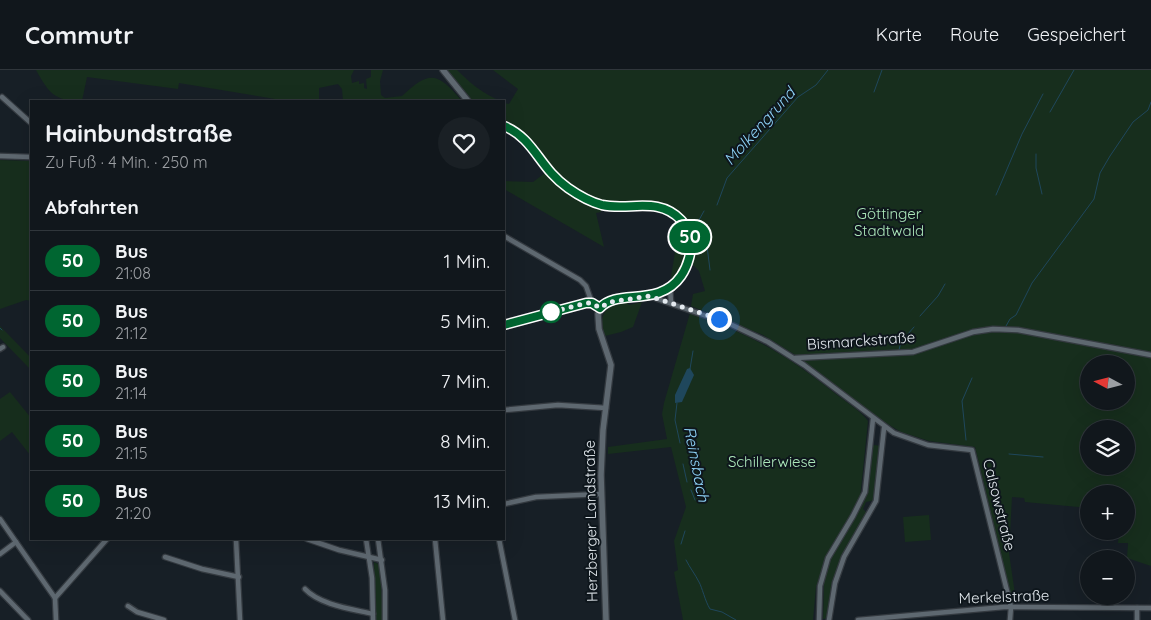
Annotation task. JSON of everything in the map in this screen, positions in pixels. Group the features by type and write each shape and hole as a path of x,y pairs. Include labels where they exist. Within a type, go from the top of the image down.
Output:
{"street":[{"path":"443,70 467,100"},
{"path":"2,97 30,122"},
{"path":"505,126 523,135 548,171 581,196 608,206 655,205 667,209 679,218 690,234 690,252 682,275 670,288 649,296 610,302 600,308 592,303 586,286 580,280 505,237"},
{"path":"0,156 30,158"},
{"path":"670,288 670,302"},
{"name":"Bismarckstraße","path":"649,296 670,302 751,333 795,358 913,352 973,332 994,329 1018,330 1151,355"},
{"path":"505,325 592,303"},
{"name":"Herzberger Landstraße","path":"600,308 598,320 611,365 601,452 606,620"},
{"name":"Calsowstraße","path":"795,358 884,428 924,444 972,451 1011,607 1010,620"},
{"path":"505,410 558,405 606,408"},
{"path":"819,620 820,586 825,566 865,492 873,420"},
{"path":"829,620 835,583 844,558 876,501 884,428"},
{"path":"505,504 536,497 601,494"},
{"path":"0,519 55,598 56,620"},
{"path":"55,598 106,540"},
{"path":"236,540 240,620"},
{"path":"311,540 382,560"},
{"path":"366,540 370,558 372,620"},
{"path":"378,540 382,560 385,620"},
{"path":"435,540 443,620"},
{"path":"499,540 515,620"},
{"path":"0,554 16,542"},
{"path":"165,557 202,569 239,577"},
{"path":"305,589 310,594 334,603 373,614"},
{"path":"0,591 28,620"},
{"path":"128,606 137,612 164,620"},
{"name":"Merkelstraße","path":"858,620 1011,607 1151,608"},
{"path":"1137,608 1137,620"}],"green space":[{"path":"36,70 354,70 351,76 352,83 359,81 359,84 364,83 364,88 367,89 366,79 371,77 371,70 383,70 380,81 381,95 385,98 402,96 420,82 433,78 446,84 461,100 343,100 342,89 338,84 319,88 319,100 281,100 179,83 178,89 87,77 82,100 69,100 53,94"},
{"path":"447,70 457,70 477,88 499,100 472,100"},
{"name":"Göttinger Stadtwald","path":"493,70 1151,70 1151,566 1135,561 1135,550 1128,550 1128,543 1118,543 1118,540 1135,540 1135,485 1080,485 1080,507 1025,502 1024,498 1012,497 1009,553 1016,601 1012,601 975,447 929,441 901,432 866,411 797,356 763,335 691,306 693,294 705,291 699,271 691,263 693,241 690,227 680,215 669,207 615,205 600,202 583,195 553,173 527,136 505,125 505,103 509,104 518,89"},
{"path":"0,160 30,161 30,301 26,300 0,309"},
{"path":"545,173 568,193 601,208 601,212 596,213 604,247 505,190 505,181 533,182"},
{"path":"681,225 687,239 686,255 681,269 672,282 671,277 679,227"},
{"path":"627,302 629,305 642,302 633,327 605,336 602,322 605,312 614,305"},
{"name":"Schillerwiese","path":"690,313 749,337 784,356 853,406 868,421 860,499 826,557 816,587 813,620 683,620 674,572 678,570 674,541 686,507 671,447 608,454 608,447 667,439 662,414 664,403"},
{"path":"0,326 30,357 30,369 0,338"},
{"path":"10,392 30,417 30,455 12,432 0,441 0,399"},
{"path":"872,446 881,446 875,500 866,502 863,509 867,513 842,557 828,618 823,619 824,584 822,583 830,559 866,493"},
{"path":"929,515 931,540 905,542 903,517"},
{"path":"374,562 380,565 383,620 375,620"}],"water":[{"path":"690,368 694,375 682,402 675,403 675,395 687,369"}],"waterway":[{"name":"Molkengrund","path":"717,205 727,178 798,97 816,85 828,70"},
{"path":"874,92 882,70"},
{"path":"1050,112 1074,70"},
{"path":"996,195 1022,134 1043,94"},
{"path":"1006,326 1010,319 1016,315 1032,283 1094,199 1100,173 1110,156 1133,122 1148,110 1151,102"},
{"path":"1036,154 1036,168 1042,194"},
{"name":"Reinsbach","path":"704,211 699,220 707,240"},
{"name":"Reinsbach","path":"707,246 710,270"},
{"path":"920,316 938,296 945,284"},
{"path":"899,350 901,342 914,327"},
{"name":"Reinsbach","path":"690,369 693,351"},
{"path":"966,440 962,401 972,378"},
{"name":"Reinsbach","path":"677,403 675,420 680,443"},
{"path":"1009,454 1043,457"},
{"name":"Reinsbach","path":"683,464 687,482"},
{"name":"Reinsbach","path":"691,490 695,500"},
{"name":"Reinsbach","path":"681,544 685,531"},
{"name":"Reinsbach","path":"686,560 700,584 710,609 722,612 736,620"}],"bus line":[{"name":"50","path":"505,126 523,135 548,171 556,179 581,196 601,205 655,205 667,209 679,218 688,229 691,246 682,275 670,288 660,293 605,303 600,308 592,303 586,303 505,325"}],"route":[{"path":"551,312 548,313 586,303 592,303 600,308 605,303 649,296 719,319"}]}
